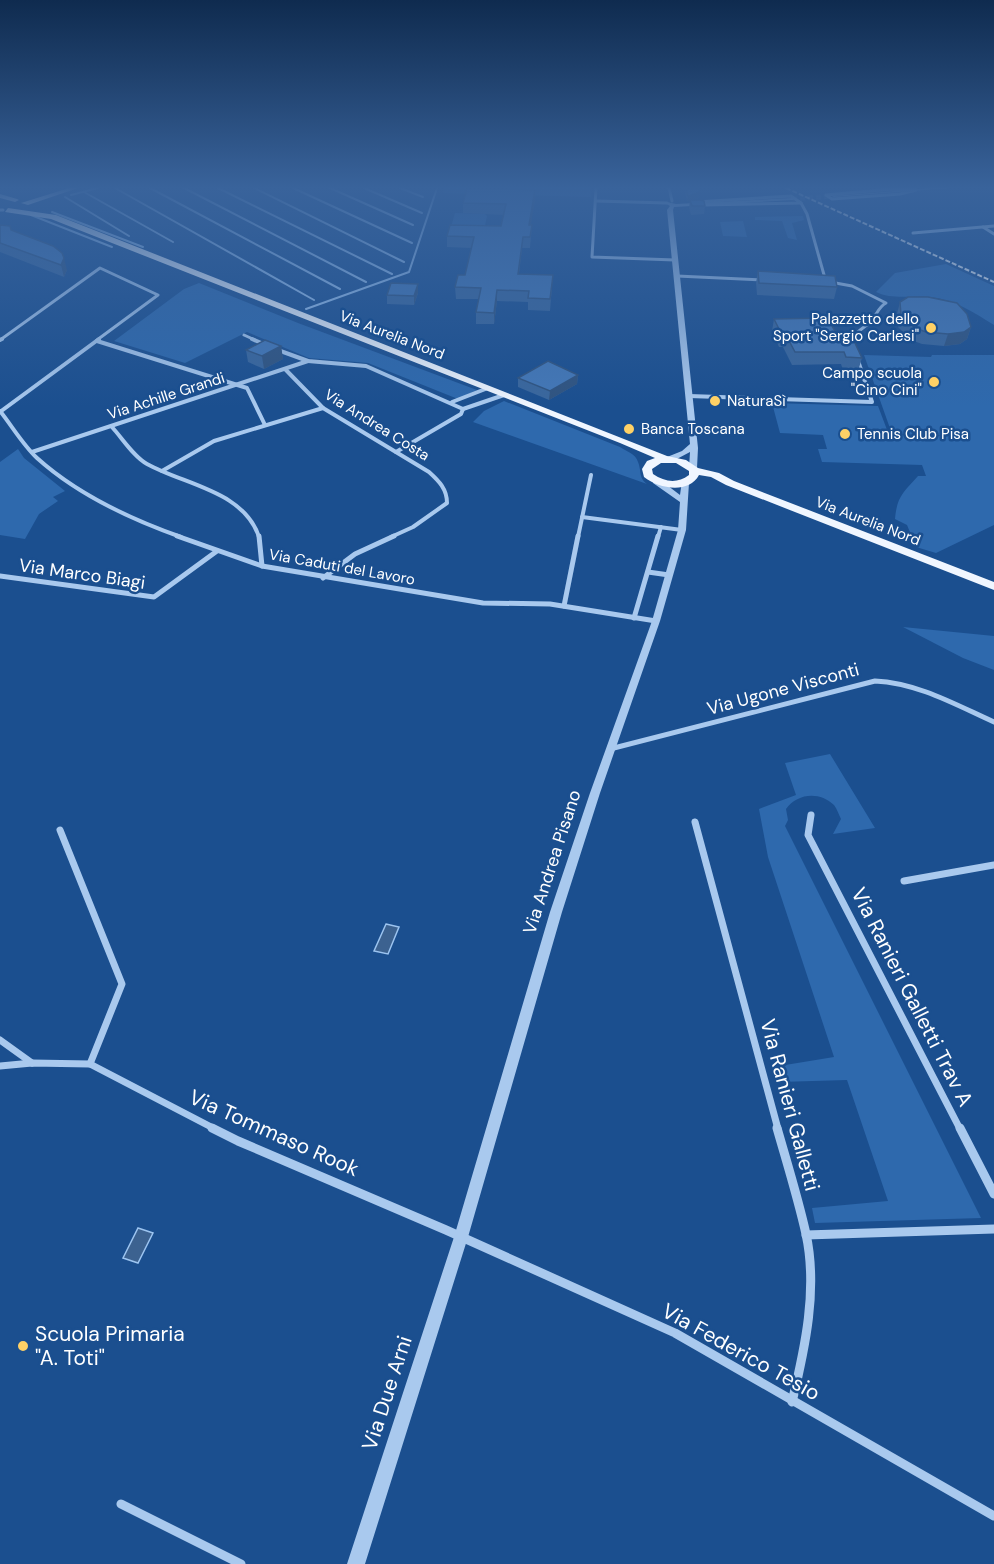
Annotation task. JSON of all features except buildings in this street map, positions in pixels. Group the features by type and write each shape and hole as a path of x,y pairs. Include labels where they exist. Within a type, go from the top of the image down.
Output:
{"main road":[{"name":"Via Aurelia Nord","path":"165,261 668,459 682,461 690,475 730,483 994,586"},
{"path":"619,440 649,466"},
{"path":"649,466 668,459"},
{"path":"649,466 648,474 656,481"},
{"name":"Via Aurelia Nord","path":"656,481 673,484 690,475"}],"street":[{"name":"Via Andrea Pisano","path":"461,1237 556,912 610,749 656,621 682,530 684,501 695,457 675,261"},
{"path":"820,261 826,282"},
{"path":"0,340 100,268 158,295 0,411"},
{"path":"677,276 771,280"},
{"path":"815,282 848,285 886,303 876,310 873,321 855,334 854,348"},
{"path":"244,335 308,361 366,366 464,409"},
{"path":"98,341 238,384 250,390 265,425"},
{"path":"689,396 872,402 855,354"},
{"name":"Via Achille Grandi","path":"32,452 308,361"},
{"name":"Via Andrea Costa","path":"285,369 323,408 429,472 439,481 447,494 447,503 413,527 355,554 323,578"},
{"path":"452,402 488,388"},
{"path":"396,452 461,414 464,409 504,394"},
{"path":"162,471 209,442 323,408"},
{"name":"Via Caduti del Lavoro","path":"0,411 32,452 70,484 135,521 262,566 483,603 564,606 656,621"},
{"path":"112,427 141,460 233,502 242,509 261,538 262,566"},
{"path":"668,459 685,453 693,445"},
{"path":"564,606 591,475"},
{"path":"656,481 684,501"},
{"path":"582,517 682,530"},
{"path":"634,618 661,527"},
{"name":"Via Marco Biagi","path":"0,576 154,597 218,551"},
{"path":"648,572 669,575"},
{"name":"Via Ugone Visconti","path":"610,749 875,681 902,683 994,722"},
{"name":"Via Ranieri Galletti Trav A","path":"811,814 808,835 994,1194"},
{"name":"Via Ranieri Galletti","path":"694,822 806,1236 811,1280 809,1317 805,1350 792,1402"},
{"path":"60,830 122,984 90,1064"},
{"path":"904,881 994,866"},
{"path":"0,1040 32,1064"},
{"name":"Via Tommaso Rook","path":"0,1066 90,1064 238,1142 461,1237"},
{"path":"806,1236 994,1229"},
{"name":"Via Federico Tesio","path":"461,1237 675,1333 994,1516"},
{"name":"Via Due Arni","path":"356,1564 461,1237"},
{"path":"121,1504 241,1564"}],"shaded area":[{"path":"946,264 994,286 994,325 964,307 948,301 931,297 896,297 876,292 895,273"},
{"path":"199,283 477,390 458,399 368,363 309,358 247,332 185,363 114,341 184,289"},
{"path":"864,355 931,357 932,355 994,355 994,525 936,553 916,547 907,525 895,519 897,505 905,491 918,476 926,476 922,465 822,462 818,449 827,449 823,435 780,433 772,403 878,406 889,435 967,436 892,434"},
{"path":"504,401 628,451 637,459 641,477 647,484 473,422 484,411"},
{"path":"18,449 24,458 65,491 53,497 58,501 39,514 25,539 0,535 0,462"},
{"path":"903,627 994,636 994,670 963,658"},
{"path":"830,754 875,828 833,834 841,819 838,812 828,800 816,796 802,797 791,804 786,809 788,820 785,826 981,1218 815,1223 812,1208 888,1201 847,1080 779,1082 773,1067 834,1057 768,857 759,809 796,795 785,763"},
{"path":"386,924 399,927 388,954 374,951"},
{"path":"138,1228 153,1233 138,1263 123,1258"}],"waterway":[{"path":"245,261 314,300"},
{"path":"287,261 340,289"},
{"path":"325,261 366,282"},
{"path":"366,261 392,274"},
{"path":"306,309 409,272 413,261"}],"railway":[{"path":"948,261 994,282"}],"place":[{"name":"Palazzetto dello Sport \"Sergio Carlesi\"","path":"931,328"},
{"name":"Campo scuola \"Cino Cini\"","path":"934,382"},
{"name":"NaturaSì","path":"715,401"},
{"name":"Banca Toscana","path":"629,429"},
{"name":"Tennis Club Pisa","path":"845,434"},
{"name":"Scuola Primaria \"A. Toti\"","path":"23,1346"}]}
